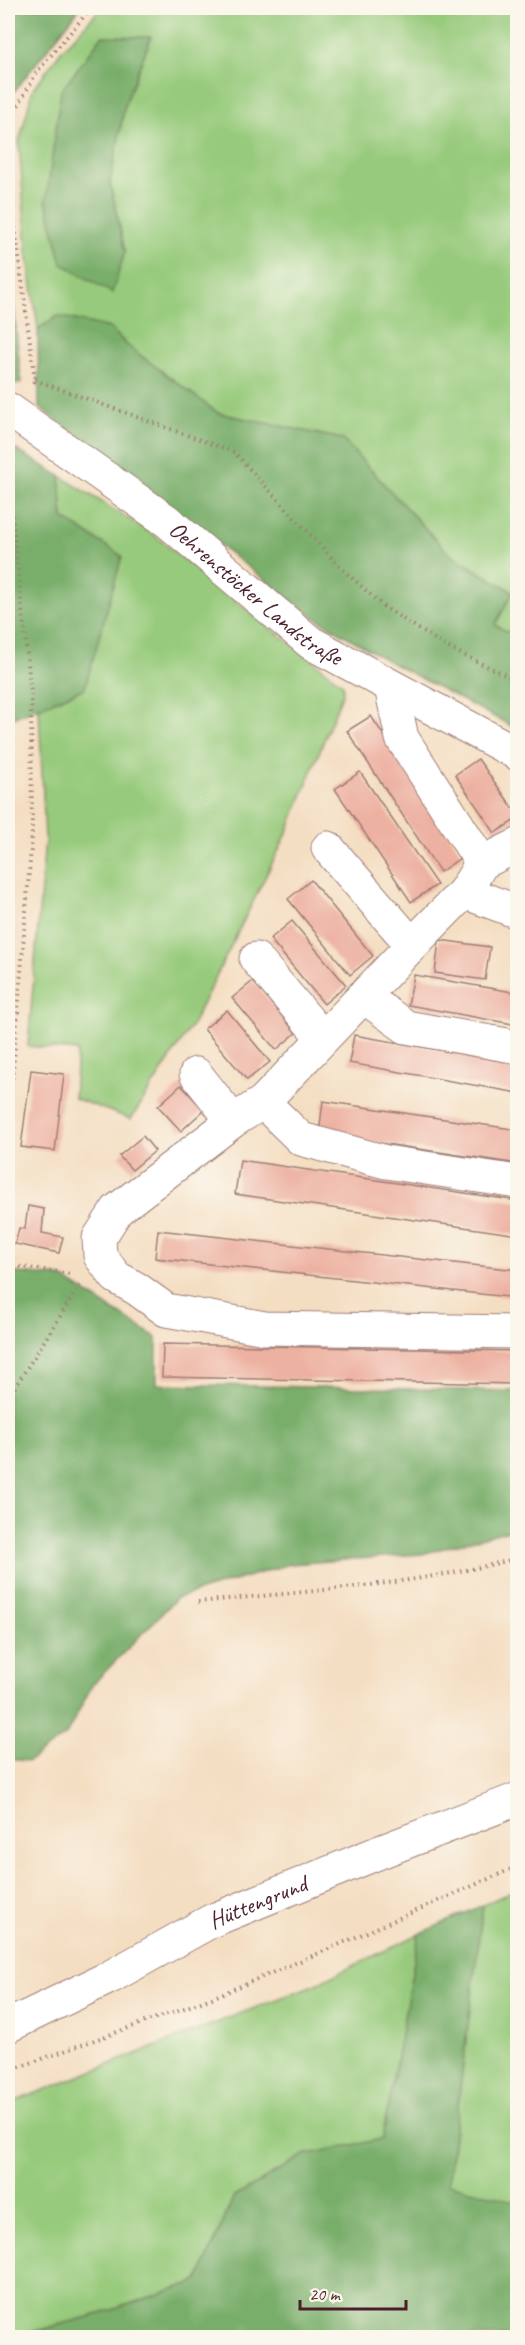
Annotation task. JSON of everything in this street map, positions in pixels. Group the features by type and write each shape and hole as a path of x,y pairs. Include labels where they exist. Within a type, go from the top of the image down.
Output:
{"street":[{"name":"Oehrenstöcker Landstraße","path":"9,410 166,521 311,643 518,754"},
{"path":"391,687 402,738 482,863"},
{"path":"518,845 482,863 464,892 263,1102 233,1121 117,1210 99,1238 93,1266 137,1289 165,1310 265,1328 518,1332"},
{"path":"328,848 412,945"},
{"path":"464,892 510,912 518,912"},
{"path":"256,959 323,1038"},
{"path":"363,996 406,1027 518,1047"},
{"path":"196,1074 233,1121"},
{"path":"263,1102 301,1139 386,1162 518,1182"},
{"name":"Hüttengrund","path":"8,2026 110,1977 211,1921 518,1799"}],"path":[{"path":"91,8 37,72 9,120 8,174 35,380 234,452 339,566 384,608 447,646 518,681"},
{"path":"8,1132 32,836 31,692 10,496 9,410"},
{"path":"8,1265 93,1266"},
{"path":"8,1398 93,1266"},
{"path":"198,1602 400,1581 471,1571 518,1558"},
{"path":"8,2071 212,1998 335,1947 518,1866"}],"green space":[{"path":"8,8 80,8 8,99"},
{"path":"101,8 517,8 517,637 495,625 513,592 449,554 342,439 218,413 128,346 110,328 58,316 38,329 27,251 19,142 33,89 62,50","holes":["151,38 125,104 110,183 125,252 46,201"]},
{"path":"102,36 151,37 125,104 110,183 125,252 112,293 62,264 46,201 61,91"},
{"path":"8,243 21,383 8,386"},
{"path":"58,316 110,328 128,346 218,413 342,439 449,554 513,592 495,625 517,637 517,729 388,661 312,616 39,407 38,329"},
{"path":"8,445 60,476 63,518 122,556 85,688 8,720"},
{"path":"60,476 150,532 343,684 343,692 288,831 192,1025 131,1119 74,1098 77,1051 28,1046 45,840 39,708 85,688 63,518"},
{"path":"8,1272 61,1277 157,1338 157,1384 517,1391 517,1528 422,1554 290,1564 177,1598 93,1684 66,1735 29,1761 8,1759"},
{"path":"517,1889 517,2202 515,2202 448,2185 483,1905"},
{"path":"483,1905 448,2184 517,2202 517,2337 15,2337 103,2313 198,2281 233,2198 304,2155 382,2139 419,1934"},
{"path":"419,1934 383,2139 304,2155 233,2198 198,2281 103,2313 8,2338 8,2104 316,1984"}],"building":[{"path":"371,716 463,856 440,872 347,731"},
{"path":"478,759 518,815 518,818 495,833 455,775"},
{"path":"360,772 437,885 411,902 335,789"},
{"path":"311,880 373,956 350,975 288,899"},
{"path":"292,921 346,985 324,1004 270,939"},
{"path":"439,940 490,947 485,980 435,973"},
{"path":"414,975 518,993 518,1025 408,1005"},
{"path":"253,981 296,1033 276,1050 232,998"},
{"path":"227,1010 270,1062 247,1080 204,1029"},
{"path":"354,1035 518,1064 518,1093 349,1063"},
{"path":"31,1070 64,1074 55,1151 21,1147"},
{"path":"181,1085 204,1110 181,1131 158,1106"},
{"path":"323,1101 518,1130 518,1164 319,1134"},
{"path":"143,1136 155,1151 132,1170 119,1156"},
{"path":"240,1160 518,1201 518,1235 235,1194"},
{"path":"28,1206 44,1209 42,1233 63,1237 59,1253 15,1244 19,1228 25,1229"},
{"path":"158,1230 518,1270 518,1298 155,1258"},
{"path":"163,1344 518,1351 518,1384 162,1377"}]}
